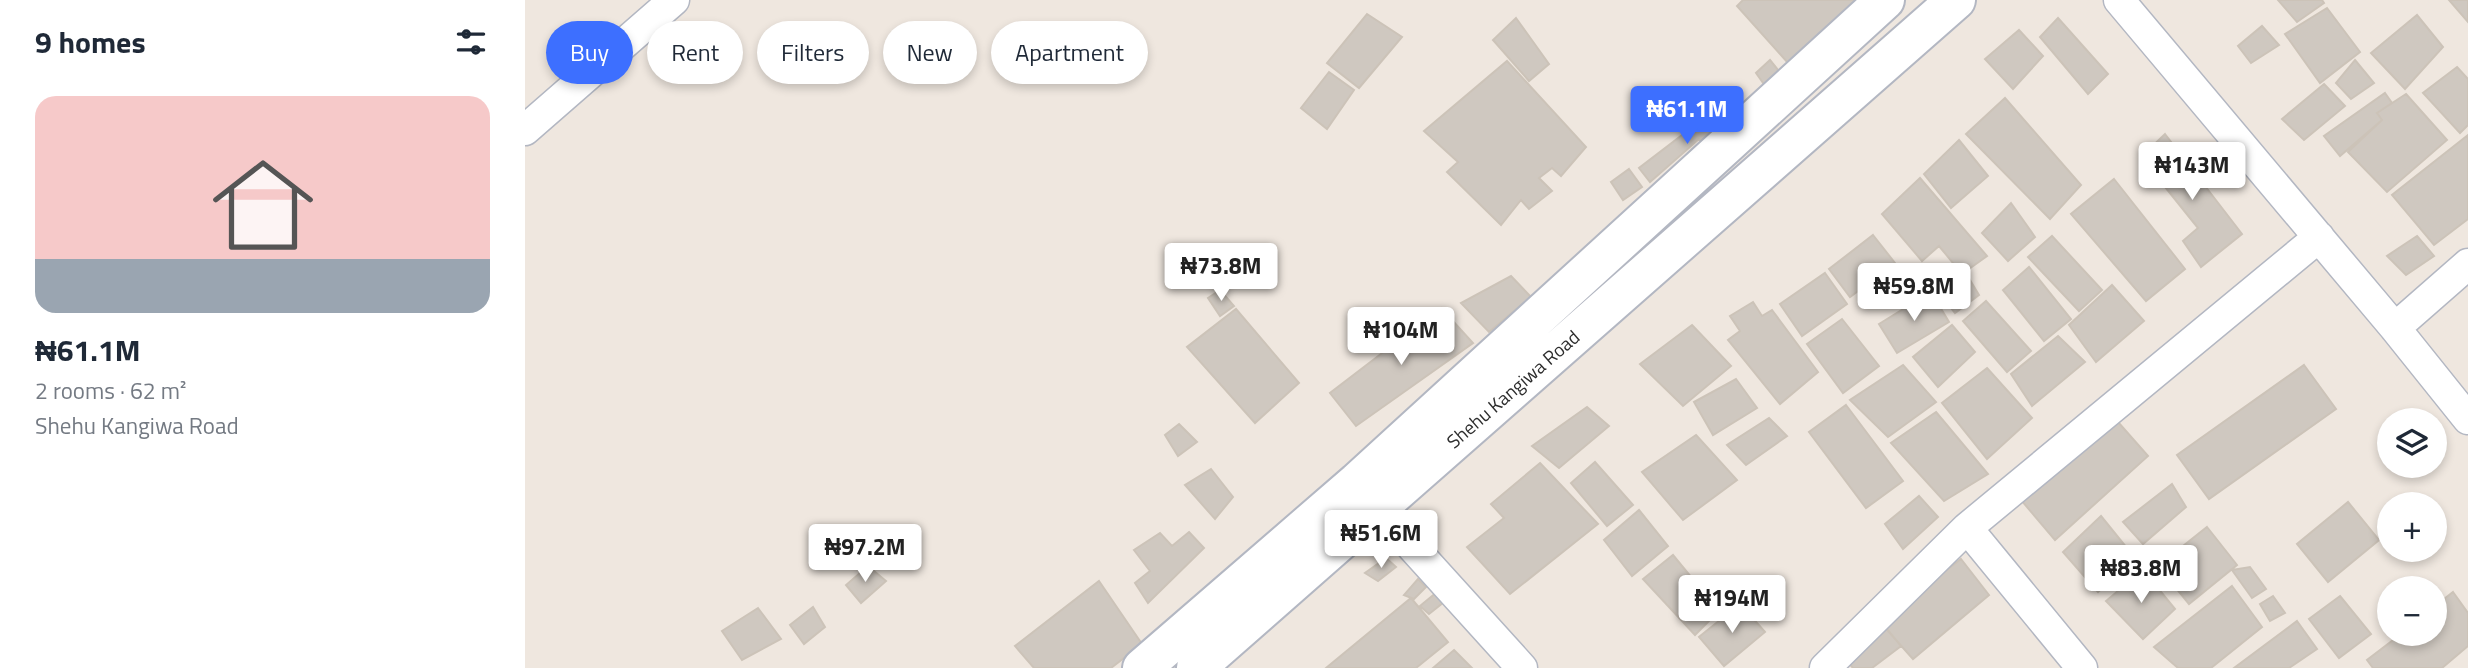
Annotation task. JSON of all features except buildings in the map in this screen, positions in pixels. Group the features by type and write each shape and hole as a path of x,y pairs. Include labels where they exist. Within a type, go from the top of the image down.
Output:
{"main road":[{"name":"Shehu Kangiwa Road","path":"1142,668 1357,482 1885,0"},
{"name":"Shehu Kangiwa Road","path":"1196,668 1956,0"}],"street":[{"path":"525,130 674,0"},
{"path":"2119,0 2395,328 2468,419"},
{"path":"1825,668 1967,528 2319,237"},
{"path":"2395,328 2468,264"},
{"path":"1377,508 1522,668"},
{"path":"1967,528 2082,668"}]}
